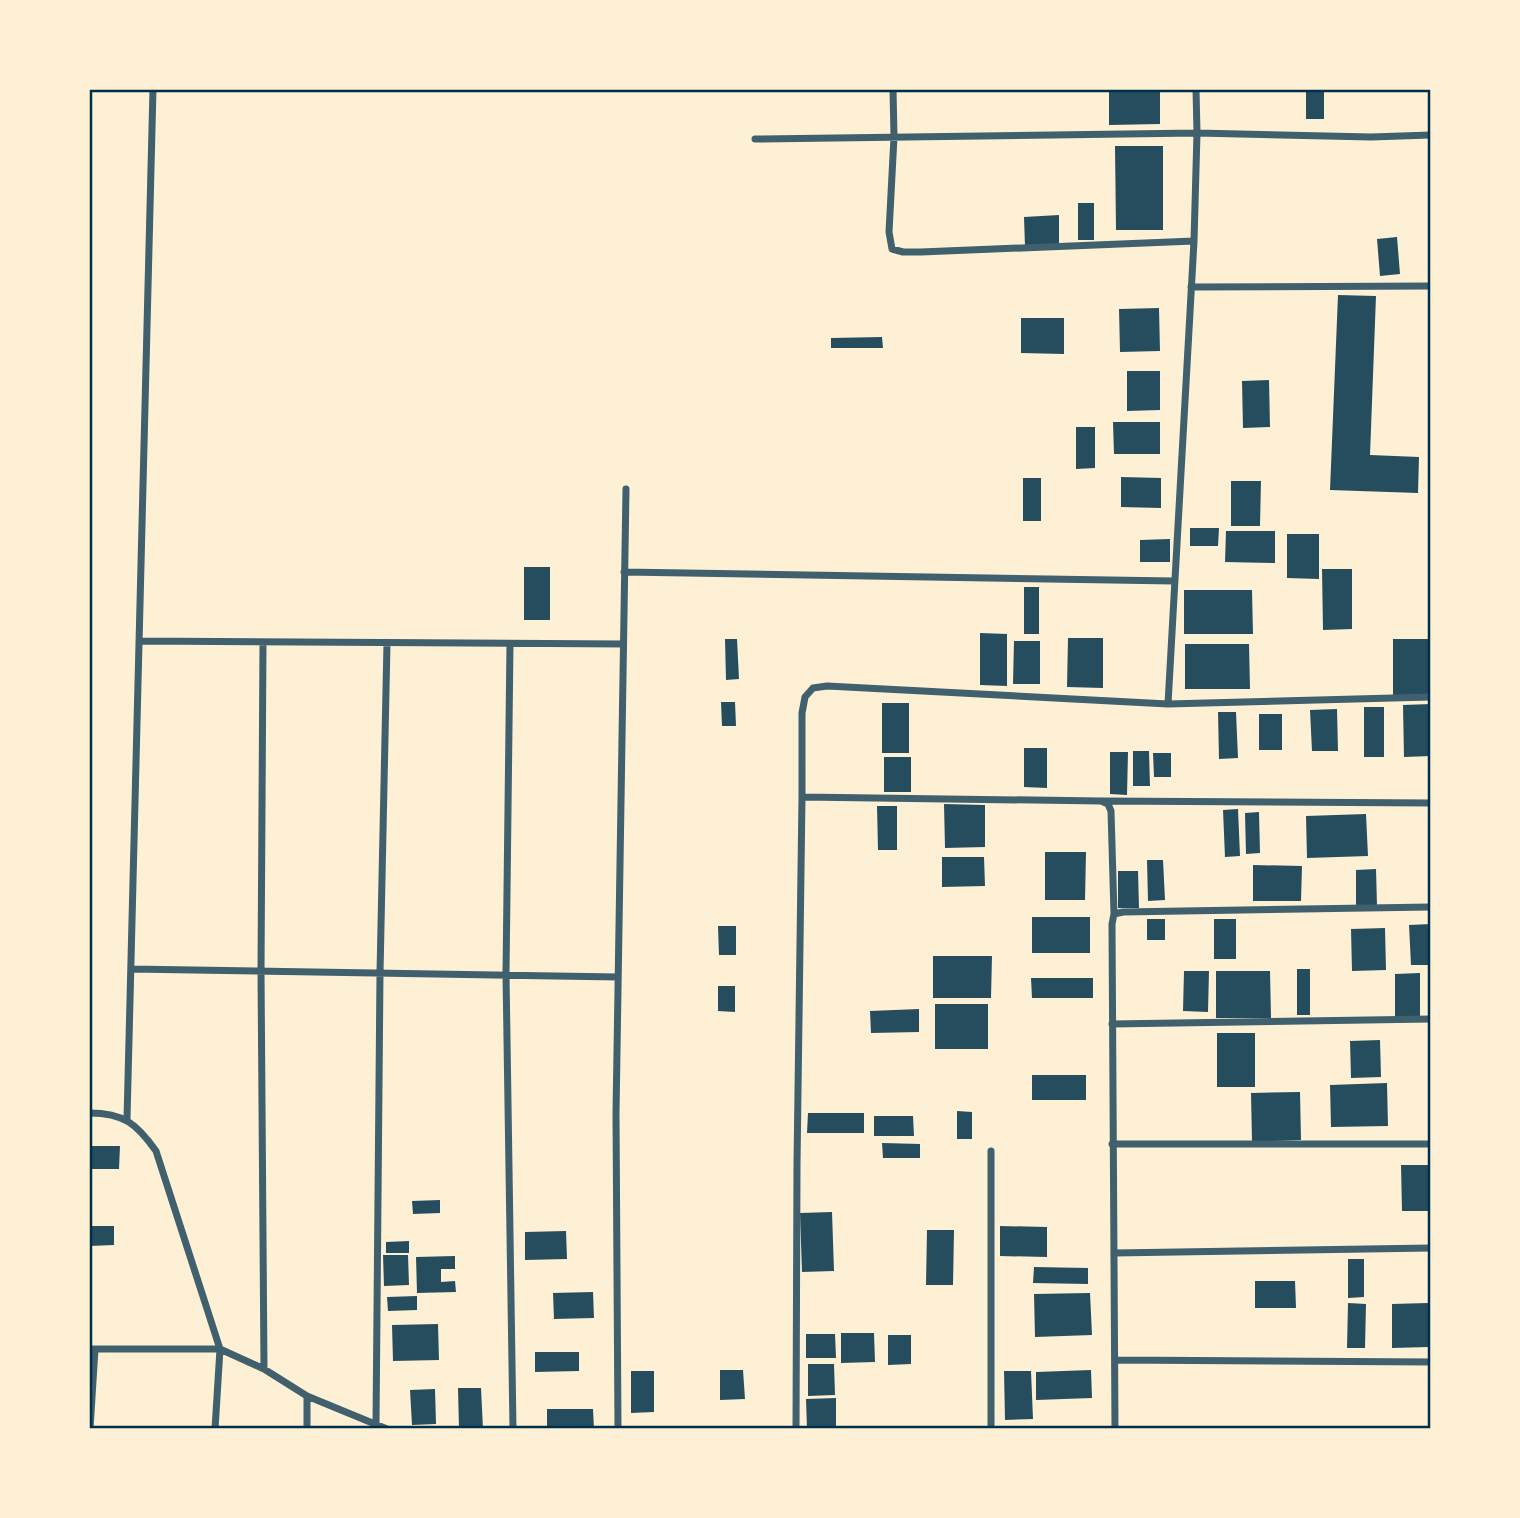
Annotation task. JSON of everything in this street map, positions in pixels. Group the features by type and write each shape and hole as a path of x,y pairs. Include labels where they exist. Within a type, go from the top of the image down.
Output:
{"street":[{"path":"127,1119 153,89"},
{"path":"893,89 894,137 889,232 892,248 903,252 921,252 1194,241"},
{"path":"1168,704 1194,241 1196,89"},
{"path":"755,139 1197,133 1371,137 1431,135"},
{"path":"1191,287 1431,286"},
{"path":"618,1429 616,1114 626,489"},
{"path":"624,572 1174,581"},
{"path":"139,641 623,643"},
{"path":"263,642 261,971 264,1369"},
{"path":"376,1424 380,973 387,643"},
{"path":"510,644 506,974 513,1429"},
{"path":"796,1429 802,713 805,697 813,688 827,687 1168,704 1431,697"},
{"path":"802,797 1431,803"},
{"path":"1101,801 1108,804 1111,811 1114,914 1112,1144 1115,1429"},
{"path":"1114,914 1431,907"},
{"path":"131,969 618,977"},
{"path":"1112,1024 1431,1019"},
{"path":"89,1113 103,1113 127,1119 143,1132 156,1151 220,1349 215,1429"},
{"path":"1112,1144 1431,1144"},
{"path":"990,1429 991,1151"},
{"path":"1114,1253 1431,1248"},
{"path":"90,1429 92,1349 220,1349 264,1369 307,1396 387,1429"},
{"path":"1115,1360 1431,1362"},
{"path":"307,1396 307,1429"}],"building":[{"path":"1109,89 1160,89 1160,124 1109,125"},
{"path":"1306,89 1324,89 1324,119 1306,119"},
{"path":"1115,146 1163,146 1163,230 1116,230"},
{"path":"1078,203 1094,203 1094,240 1078,240"},
{"path":"1059,215 1059,246 1025,247 1024,217"},
{"path":"1397,237 1400,274 1380,276 1377,239"},
{"path":"1338,295 1376,296 1370,455 1419,457 1418,493 1330,490"},
{"path":"1159,308 1160,351 1120,352 1119,309"},
{"path":"1021,318 1064,318 1064,354 1021,353"},
{"path":"882,337 883,348 831,348 831,338"},
{"path":"1127,371 1160,371 1160,410 1127,411"},
{"path":"1269,380 1270,427 1243,428 1242,381"},
{"path":"1113,422 1160,422 1160,454 1114,454"},
{"path":"1076,427 1095,427 1095,468 1076,469"},
{"path":"1121,477 1161,478 1161,508 1121,507"},
{"path":"1023,478 1041,478 1041,521 1023,521"},
{"path":"1231,481 1261,481 1260,526 1231,526"},
{"path":"1190,528 1219,528 1218,546 1190,546"},
{"path":"1226,531 1275,531 1275,563 1225,562"},
{"path":"1287,534 1319,534 1319,579 1287,578"},
{"path":"1170,539 1170,562 1140,562 1140,540"},
{"path":"524,567 550,567 550,620 524,620"},
{"path":"1322,569 1352,569 1352,629 1323,630"},
{"path":"1024,587 1039,587 1039,634 1024,634"},
{"path":"1184,590 1252,590 1253,634 1184,634"},
{"path":"980,633 1007,634 1007,686 980,685"},
{"path":"1068,638 1103,638 1103,688 1067,687"},
{"path":"725,639 737,639 739,679 726,680"},
{"path":"1393,639 1431,639 1431,696 1393,696"},
{"path":"1014,641 1040,641 1040,684 1013,684"},
{"path":"1185,644 1249,644 1250,689 1185,689"},
{"path":"721,702 735,702 736,726 722,726"},
{"path":"882,703 909,703 909,753 882,753"},
{"path":"1431,704 1431,756 1404,757 1403,705"},
{"path":"1364,707 1384,707 1384,757 1364,757"},
{"path":"1337,709 1338,751 1312,751 1310,710"},
{"path":"1218,712 1236,712 1238,758 1219,759"},
{"path":"1259,714 1282,714 1282,750 1259,750"},
{"path":"1024,748 1047,748 1047,788 1024,787"},
{"path":"1133,751 1149,751 1150,786 1133,786"},
{"path":"1110,752 1128,752 1127,795 1110,794"},
{"path":"1153,753 1171,753 1171,777 1154,777"},
{"path":"884,757 911,757 911,792 884,792"},
{"path":"944,804 985,805 985,847 945,848"},
{"path":"877,806 897,806 897,850 878,850"},
{"path":"1238,809 1240,856 1225,857 1223,810"},
{"path":"1259,812 1260,853 1246,854 1245,813"},
{"path":"1366,814 1368,856 1307,858 1306,816"},
{"path":"1045,852 1086,852 1085,900 1045,900"},
{"path":"942,857 984,857 985,886 942,887"},
{"path":"1147,860 1163,860 1165,900 1148,901"},
{"path":"1253,865 1302,866 1301,901 1253,901"},
{"path":"1376,869 1377,906 1356,907 1356,870"},
{"path":"1118,871 1138,871 1139,908 1118,908"},
{"path":"1032,917 1090,917 1090,953 1032,953"},
{"path":"1147,919 1165,919 1165,940 1147,940"},
{"path":"1214,919 1236,919 1236,959 1214,959"},
{"path":"1431,924 1431,965 1411,965 1409,925"},
{"path":"718,926 736,926 736,955 719,955"},
{"path":"1385,928 1386,970 1352,971 1351,929"},
{"path":"933,956 992,956 991,998 933,998"},
{"path":"1297,969 1310,969 1310,1015 1297,1015"},
{"path":"1184,971 1209,971 1208,1012 1183,1011"},
{"path":"1216,971 1270,971 1271,1018 1216,1018"},
{"path":"1420,973 1420,1017 1395,1017 1395,974"},
{"path":"1031,978 1093,978 1093,998 1032,998"},
{"path":"718,986 735,986 735,1012 718,1011"},
{"path":"935,1004 988,1004 988,1049 935,1049"},
{"path":"919,1009 919,1032 871,1033 870,1011"},
{"path":"1217,1033 1255,1033 1255,1087 1217,1087"},
{"path":"1380,1040 1381,1077 1351,1078 1350,1041"},
{"path":"1032,1075 1086,1075 1086,1100 1032,1100"},
{"path":"1387,1083 1388,1126 1331,1127 1330,1085"},
{"path":"1300,1092 1301,1140 1252,1142 1251,1093"},
{"path":"957,1111 972,1112 972,1139 957,1139"},
{"path":"808,1113 864,1113 864,1133 807,1133"},
{"path":"874,1116 913,1116 914,1136 874,1136"},
{"path":"882,1143 920,1144 920,1158 883,1158"},
{"path":"89,1146 120,1146 119,1169 89,1169"},
{"path":"1401,1165 1431,1165 1431,1211 1402,1211"},
{"path":"440,1200 440,1213 413,1214 412,1201"},
{"path":"832,1212 834,1271 802,1272 800,1213"},
{"path":"89,1226 114,1226 114,1245 89,1246"},
{"path":"1000,1226 1047,1227 1047,1257 1000,1256"},
{"path":"927,1230 954,1230 953,1285 926,1285"},
{"path":"566,1231 567,1259 525,1260 525,1232"},
{"path":"409,1241 409,1253 386,1253 386,1242"},
{"path":"383,1255 408,1255 409,1285 384,1286"},
{"path":"455,1256 455,1269 441,1269 441,1282 455,1281 456,1292 417,1293 416,1257"},
{"path":"1348,1259 1364,1259 1364,1297 1348,1298"},
{"path":"1034,1267 1088,1268 1088,1284 1033,1283"},
{"path":"1255,1281 1295,1281 1296,1308 1255,1308"},
{"path":"593,1292 594,1318 554,1319 553,1293"},
{"path":"1090,1293 1092,1335 1035,1337 1034,1294"},
{"path":"417,1296 417,1310 388,1311 387,1297"},
{"path":"1348,1303 1366,1304 1365,1348 1347,1348"},
{"path":"1428,1303 1429,1347 1392,1348 1392,1304"},
{"path":"438,1324 439,1360 393,1361 392,1325"},
{"path":"841,1333 874,1333 875,1362 841,1363"},
{"path":"806,1334 835,1334 836,1358 806,1358"},
{"path":"888,1335 911,1335 911,1364 888,1365"},
{"path":"535,1352 579,1352 579,1371 535,1372"},
{"path":"808,1364 834,1364 835,1395 808,1396"},
{"path":"720,1370 743,1370 745,1399 720,1400"},
{"path":"1091,1370 1092,1398 1036,1400 1036,1372"},
{"path":"631,1371 654,1371 654,1412 631,1413"},
{"path":"1004,1371 1031,1371 1033,1419 1005,1420"},
{"path":"458,1388 481,1388 483,1429 459,1429"},
{"path":"435,1389 436,1424 412,1425 410,1390"},
{"path":"836,1398 836,1429 807,1429 806,1399"},
{"path":"547,1409 593,1409 594,1429 547,1429"}]}
